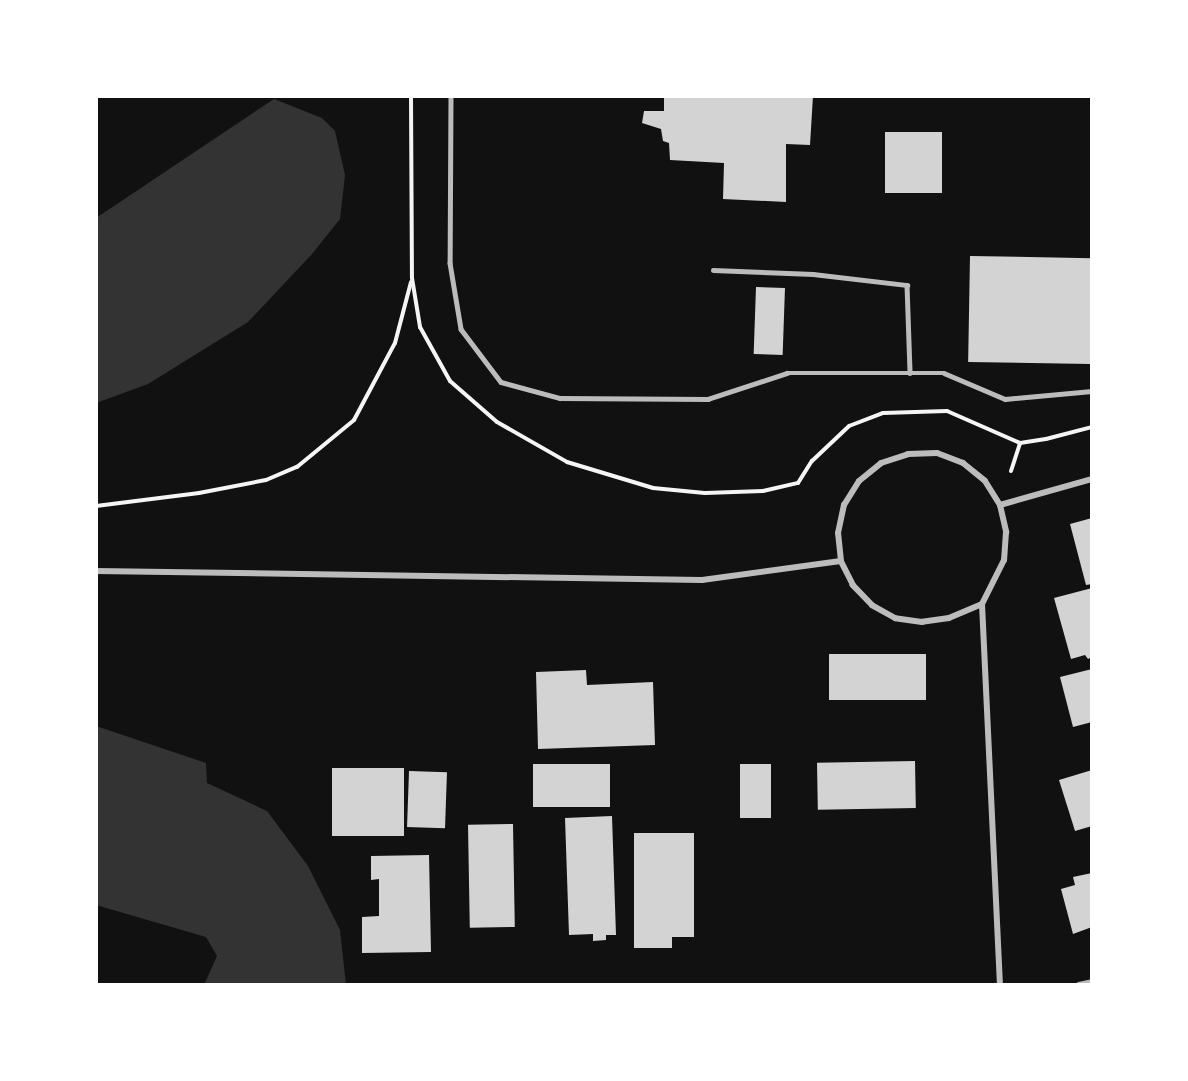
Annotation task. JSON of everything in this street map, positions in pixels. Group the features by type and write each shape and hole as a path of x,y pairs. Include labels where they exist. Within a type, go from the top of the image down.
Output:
{"street":[{"path":"982,604 949,618 922,622 895,618 872,605 852,585 841,561 838,532 844,505 859,481 881,463 908,454 937,453 963,463 985,481 1000,505 1006,532 1004,560 982,604 1000,985"},
{"path":"1000,505 1092,479"},
{"path":"96,571 702,580 841,561"},
{"path":"1079,985 1092,982"}],"lane":[{"path":"451,96 450,263 459,318 461,329 501,382 560,398 708,399 787,374 944,372 1005,399 1092,391"},
{"path":"712,270 813,274 907,285 910,373"}],"path":[{"path":"96,506 199,494 267,480 297,467 354,420 395,343 412,278"},
{"path":"1020,443 1047,439 1092,427"}],"shaded area":[{"path":"274,99 322,118 335,131 345,175 340,219 312,254 248,322 148,384 96,403 96,218"},
{"path":"96,726 206,763 207,783 267,811 308,866 340,930 346,985 204,985 217,956 206,937 96,905"}],"building":[{"path":"664,96 813,96 810,145 786,144 786,202 723,199 724,163 670,160 669,143 663,141 661,129 642,123 644,111 664,111"},
{"path":"885,132 942,132 942,193 885,193"},
{"path":"970,256 1092,258 1090,364 968,362"},
{"path":"756,287 785,288 783,355 754,354"},
{"path":"1092,518 1092,584 1086,585 1070,524"},
{"path":"1092,588 1092,657 1088,659 1085,655 1071,659 1054,598"},
{"path":"829,654 926,654 926,700 829,700"},
{"path":"1092,669 1092,722 1073,727 1060,677"},
{"path":"586,670 587,685 653,682 655,745 538,749 536,672"},
{"path":"915,761 916,808 818,810 817,763"},
{"path":"533,764 610,764 610,807 533,807"},
{"path":"740,764 771,764 771,818 740,818"},
{"path":"332,768 404,768 404,836 332,836"},
{"path":"1092,770 1092,826 1075,831 1059,780"},
{"path":"409,771 447,772 445,828 407,827"},
{"path":"612,816 616,935 606,935 606,940 593,941 593,934 569,935 565,818"},
{"path":"513,824 515,927 470,928 468,825"},
{"path":"634,833 694,833 694,937 672,937 672,948 634,948"},
{"path":"429,855 431,952 362,953 362,917 379,916 379,879 371,880 371,856"},
{"path":"1092,873 1092,927 1073,934 1061,889 1075,885 1073,877"}]}
